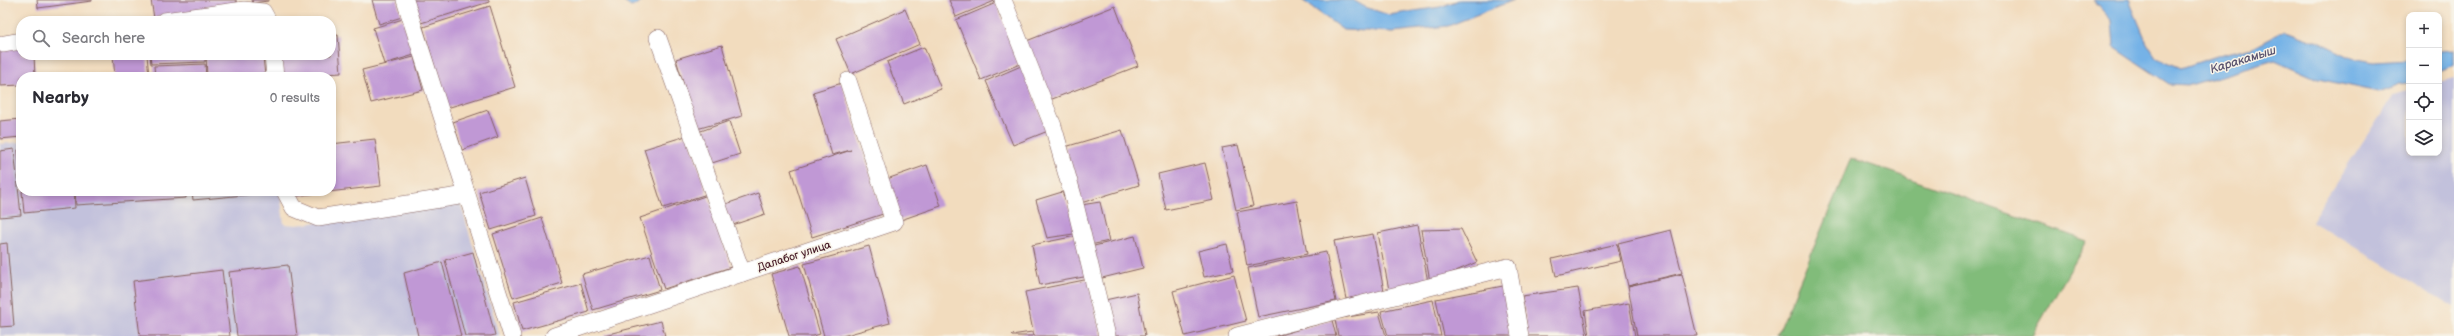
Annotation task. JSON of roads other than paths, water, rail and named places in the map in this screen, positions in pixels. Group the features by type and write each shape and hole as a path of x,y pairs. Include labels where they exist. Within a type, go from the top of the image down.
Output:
{"street":[{"path":"405,0 512,336"},
{"path":"1003,0 1053,126 1074,196 1107,336"},
{"path":"200,16 244,10 263,12 265,16"},
{"path":"658,38 742,273"},
{"path":"4,44 16,42"},
{"path":"273,60 275,72"},
{"name":"Далабог улица","path":"554,336 894,222 848,81"},
{"path":"288,196 294,208 318,218 466,195"},
{"path":"1237,336 1508,267 1520,336"}],"water":[{"path":"621,0 646,0 631,7"},
{"path":"1302,0 1353,0 1365,7 1389,15 1440,7 1459,0 1514,0 1448,26 1393,32 1343,30"},
{"name":"Каракамыш","path":"2093,0 2129,0 2147,43 2156,57 2181,68 2223,54 2253,47 2285,30 2319,42 2352,58 2374,62 2406,60 2406,83 2379,92 2318,79 2275,60 2190,85 2169,84 2114,47 2112,21"},
{"path":"2454,50 2454,65 2442,70 2442,51"}]}
